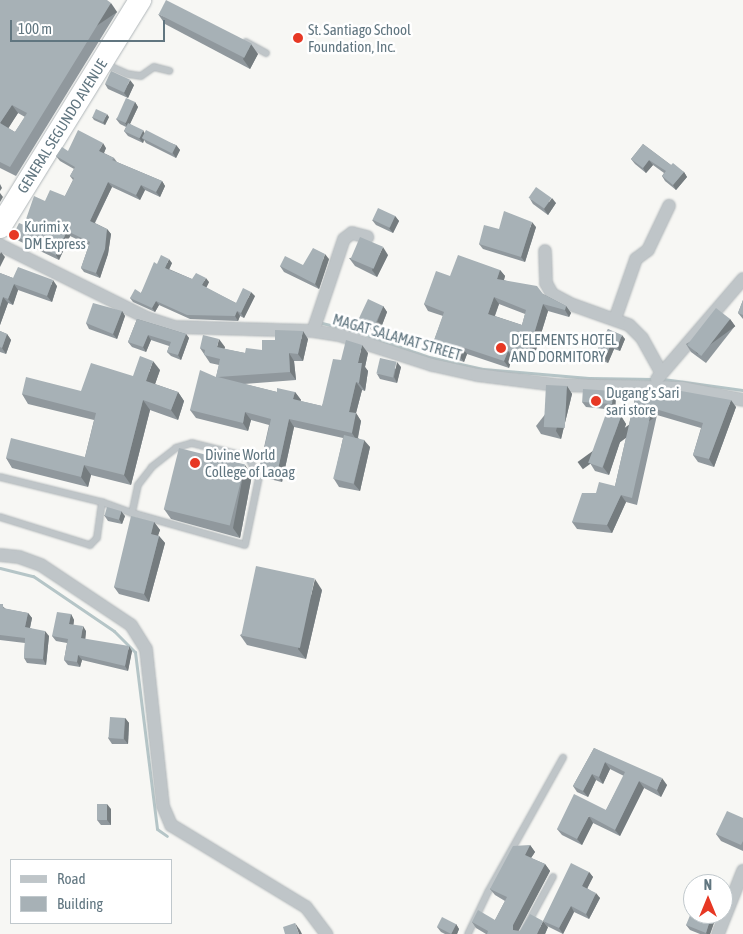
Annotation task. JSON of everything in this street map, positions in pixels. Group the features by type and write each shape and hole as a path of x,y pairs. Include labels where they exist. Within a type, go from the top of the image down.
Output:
{"highway":[{"name":"GENERAL SEGUNDO AVENUE","path":"0,227 140,0"}],"street":[{"path":"615,319 636,259 648,250 669,206"},
{"path":"313,331 344,239 352,233 367,237"},
{"name":"MAGAT SALAMAT STREET","path":"0,246 162,324 192,329 313,331 477,375 556,384 657,379 743,400"},
{"path":"545,251 546,283 552,294 573,305 615,319 636,330 657,379 679,357 743,278"},
{"path":"0,555 20,557 41,565 131,626 146,649 163,806 171,825 306,907 326,934"},
{"path":"718,934 743,871"}],"lane":[{"path":"236,37 266,53"},
{"path":"102,62 127,74 142,76 154,67 170,71"},
{"path":"0,477 102,502 132,513 245,545 259,477 248,457 192,443 176,448 152,467 138,485 132,513"},
{"path":"0,517 90,545 97,538 102,502"},
{"path":"468,934 497,876 563,758"},
{"path":"522,934 554,877"}],"building":[{"path":"0,0 107,0 111,3 10,167 0,162 0,123","holes":["12,105 27,113 15,132 0,123"]},
{"path":"166,0 252,44 244,58 159,14"},
{"path":"111,71 130,80 124,93 105,84"},
{"path":"126,98 135,102 126,123 117,119"},
{"path":"96,109 107,114 103,122 92,117"},
{"path":"128,123 143,130 140,138 124,131"},
{"path":"78,130 103,143 99,151 114,158 112,160 162,181 156,192 141,185 136,195 108,182 90,221 107,229 105,249 96,273 81,268 90,242 67,231 56,255 13,235 19,223 24,225 34,196 45,201 50,190 65,196 74,178 70,176 75,167 56,156 62,147 68,151"},
{"path":"146,130 176,145 172,153 142,138"},
{"path":"643,144 671,165 673,163 684,172 673,185 662,176 666,171 649,160 643,168 631,159"},
{"path":"536,187 552,198 544,209 529,198"},
{"path":"378,208 395,216 390,228 373,220"},
{"path":"504,211 532,222 521,257 479,244 484,225 499,229"},
{"path":"360,237 383,247 374,269 351,259"},
{"path":"313,248 325,254 315,284 280,266 285,256 303,265"},
{"path":"161,255 169,259 165,268 192,279 196,273 206,278 202,285 236,303 243,288 251,292 241,313 237,311 235,316 187,315 156,301 152,308 130,298 135,289 141,293 154,262 157,264"},
{"path":"458,255 500,270 497,279 537,286 543,294 566,306 565,310 543,304 527,357 508,351 504,361 462,347 459,356 432,346 444,312 424,304 436,271 450,276","holes":["494,297 526,310 522,325 488,314"]},
{"path":"18,267 53,280 47,296 14,284 8,299 3,297 0,307 0,273 13,278"},
{"path":"368,299 383,306 373,328 358,321"},
{"path":"743,300 743,315 738,313"},
{"path":"93,303 122,311 113,334 86,323"},
{"path":"716,308 730,319 701,356 687,345"},
{"path":"137,319 186,334 178,355 167,352 171,342 148,335 143,347 128,342"},
{"path":"608,329 622,335 617,347 611,344 605,358 595,355"},
{"path":"275,330 303,331 298,354 289,353 290,372 218,377 277,392 277,388 295,392 293,399 322,406 333,359 341,360 346,340 362,345 358,363 362,363 359,383 356,382 349,412 356,413 352,433 289,419 277,474 259,470 271,419 245,412 243,423 190,410 200,370 216,377 220,359 204,355 205,350 200,348 203,335 219,339 217,347 245,353 246,348 262,350 262,340 275,340"},
{"path":"0,331 7,334 2,348 0,347"},
{"path":"140,356 153,361 146,381 178,392 171,410 143,400 124,475 84,465 81,477 6,458 11,438 85,457 96,413 22,394 26,377 81,391 91,363 133,376"},
{"path":"380,358 397,362 393,377 376,374"},
{"path":"546,385 567,386 565,428 544,427"},
{"path":"583,389 613,391 612,404 582,402"},
{"path":"663,389 731,400 709,459 693,455 703,423 652,408 632,498 621,495 607,525 572,522 582,493 596,493 599,482 615,486 636,394 660,399"},
{"path":"607,411 621,416 602,468 588,463"},
{"path":"344,435 364,440 353,484 333,479"},
{"path":"179,448 245,464 230,526 164,509"},
{"path":"107,507 121,511 119,520 105,516"},
{"path":"131,516 154,522 151,534 159,536 144,594 114,587"},
{"path":"256,566 315,578 300,648 241,635"},
{"path":"0,604 3,604 3,608 28,613 25,627 45,631 43,659 24,658 25,638 0,635"},
{"path":"57,612 71,614 69,624 83,626 81,638 129,646 125,666 78,655 77,662 64,660 68,639 52,636"},
{"path":"110,717 125,718 123,739 109,738"},
{"path":"594,748 662,778 657,790 639,781 615,830 589,816 577,839 557,829 574,794 606,810 625,772 605,762 599,777 592,774 583,791 573,786"},
{"path":"97,804 107,804 107,820 97,820"},
{"path":"727,811 743,818 743,841 741,845 716,834"},
{"path":"530,845 525,855 545,864 513,925 513,930 520,931 530,914 543,921 537,934 487,934 488,931 472,922 478,910 495,920 507,897 490,889 513,846"},
{"path":"571,863 589,872 582,886 596,893 586,914 571,906 559,928 543,921"},
{"path":"442,917 456,924 451,934 437,927"},
{"path":"295,923 299,934 285,934 283,927"},
{"path":"686,924 709,924 706,933"}],"waterway":[{"path":"322,323 355,331 429,357 483,369 589,378 654,379"},
{"path":"663,379 743,390"},
{"path":"0,568 33,576 114,631 135,652 157,829 167,836"}],"place":[{"name":"St. Santiago School Foundation, Inc.","path":"298,38"},
{"name":"Kurimi x DM Express","path":"14,235"},
{"name":"D'ELEMENTS HOTEL AND DORMITORY","path":"501,348"},
{"name":"Dugang's Sari sari store","path":"596,401"},
{"name":"Divine World College of Laoag","path":"195,463"}]}
